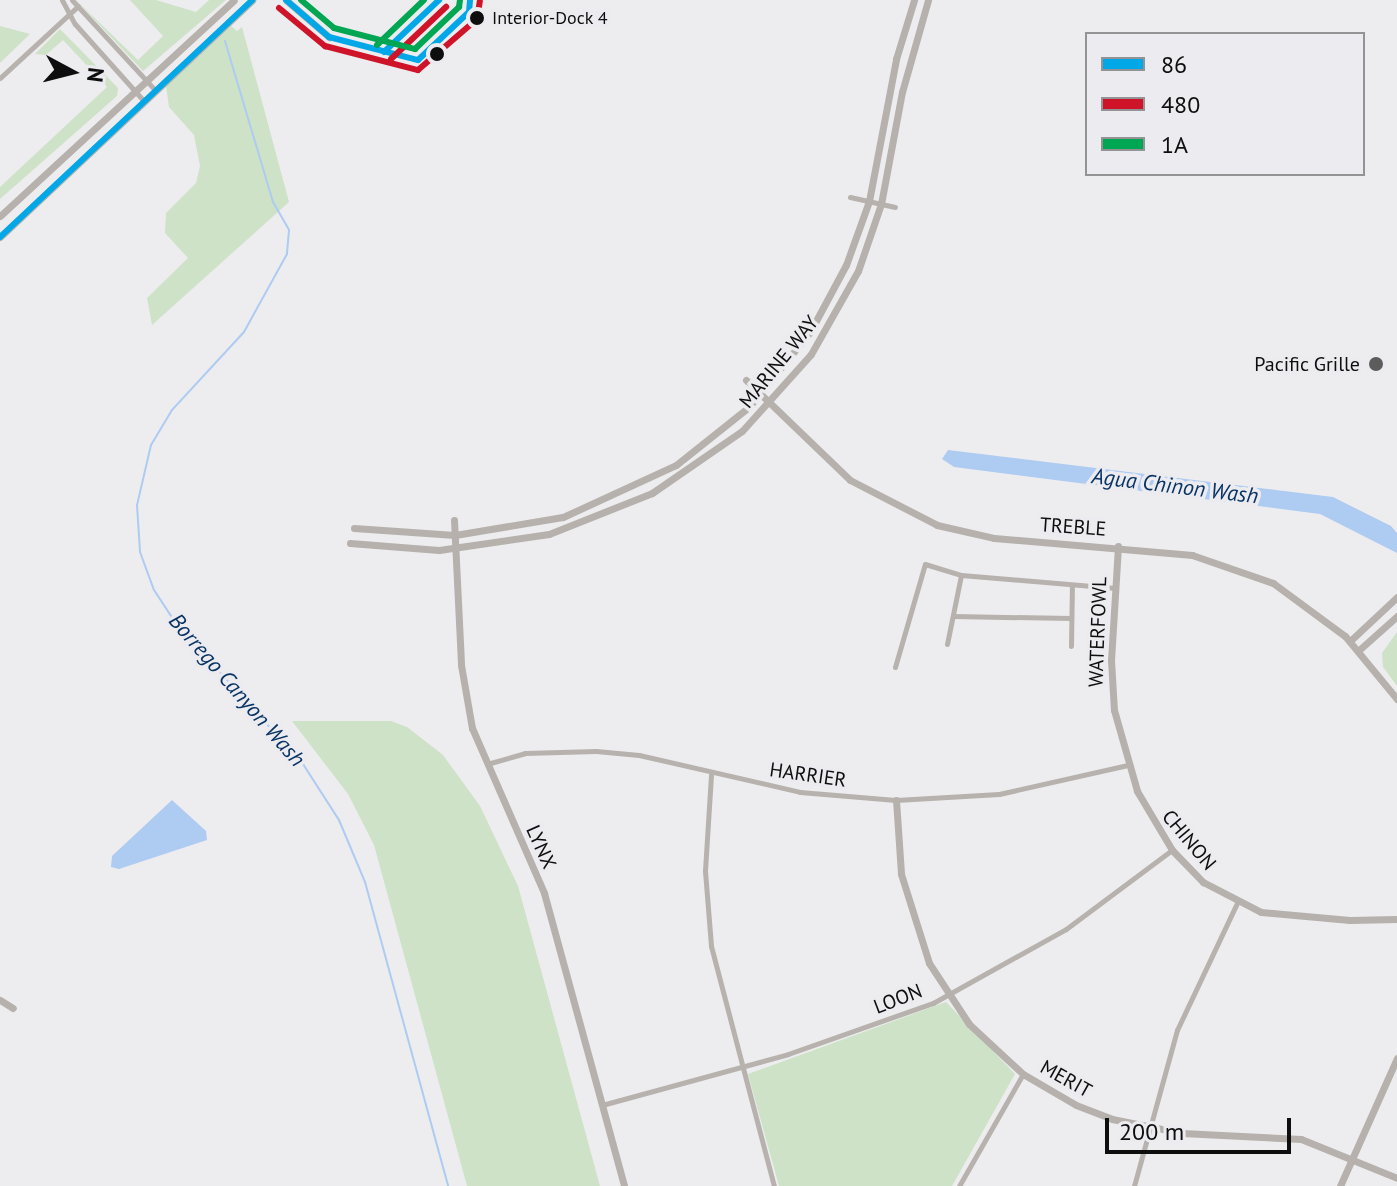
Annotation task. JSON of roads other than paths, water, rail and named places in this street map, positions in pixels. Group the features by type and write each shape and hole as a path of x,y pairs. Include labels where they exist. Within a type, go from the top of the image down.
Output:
{"street":[{"path":"62,0 70,14 143,100"},
{"path":"72,0 154,89"},
{"path":"0,216 234,0"},
{"path":"0,237 252,0"},
{"path":"286,0 329,37"},
{"name":"MARINE WAY","path":"354,528 455,535 563,517 615,498 676,465 760,395 819,318 846,265 869,201 896,59 914,0"},
{"name":"MARINE WAY","path":"350,543 456,549 549,534 640,499 705,461 769,404 831,323 858,271 881,204 909,62 928,0"},
{"path":"0,78 78,6"},
{"path":"850,197 895,207"},
{"name":"TREBLE","path":"746,380 850,480 937,525 994,538 1170,551 1230,566 1273,583 1350,641 1397,699"},
{"name":"LYNX","path":"454,520 463,683 485,765 539,879 624,1186"},
{"name":"WATERFOWL","path":"1118,546 1111,684 1128,765"},
{"path":"895,667 925,564 961,575 1115,588"},
{"path":"947,644 961,575"},
{"path":"1071,646 1072,585"},
{"path":"1350,641 1397,597"},
{"path":"953,616 1071,618"},
{"path":"1359,650 1397,616"},
{"name":"HARRIER","path":"485,765 525,753 596,751 639,755 711,775 800,792 896,800 999,794 1128,765"},
{"name":"CHINON","path":"1128,765 1149,817 1172,850 1203,882 1237,903 1282,916 1397,919"},
{"path":"711,775 708,924 740,1066 774,1186"},
{"name":"MERIT","path":"896,800 907,905 929,963 969,1024 1023,1074 1076,1105 1150,1127 1287,1136 1353,1158 1397,1178"},
{"name":"LOON","path":"602,1105 857,1032 949,994 1066,929 1172,850"},
{"path":"1134,1186 1177,1030 1237,903"},
{"path":"0,1000 13,1008"},
{"path":"1340,1186 1397,1058"},
{"path":"959,1186 1023,1074"}],"water":[{"name":"Agua Chinon Wash","path":"948,450 1333,497 1391,526 1397,533 1397,553 1320,514 954,467 942,459"},
{"path":"172,800 206,831 207,840 119,869 111,867 112,856"}],"waterway":[{"name":"Borrego Canyon Wash","path":"225,41 273,202 289,230 287,254 244,332 172,410 151,445 137,505 140,552 154,590 177,625 303,764 339,820 365,882 448,1186"}],"place":[{"name":"Interior-Dock 4","path":"477,18"},
{"name":"Pacific Grille","path":"1376,364"}]}
